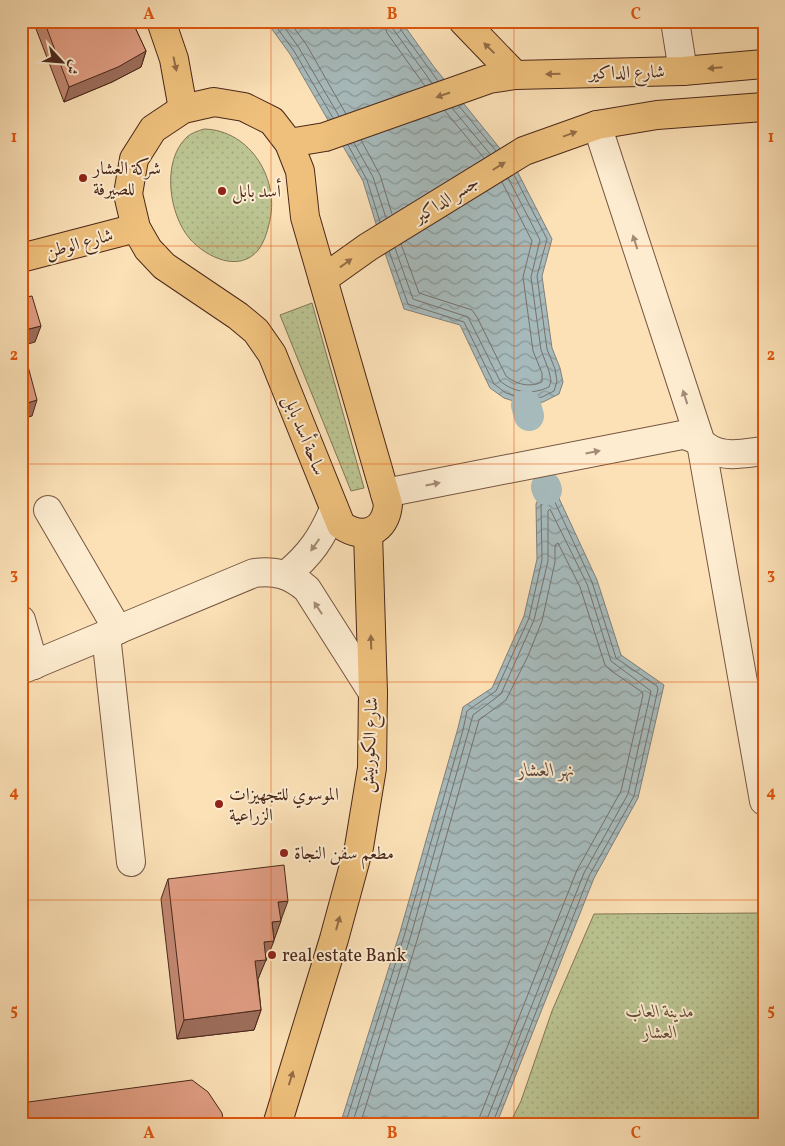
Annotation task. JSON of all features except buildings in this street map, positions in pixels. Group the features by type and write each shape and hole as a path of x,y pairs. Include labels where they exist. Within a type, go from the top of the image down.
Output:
{"main road":[{"path":"161,21 174,58 183,109"},
{"path":"289,142 325,137 502,77 463,21"},
{"name":"شارع الداكير","path":"502,77 683,71 764,64"},
{"name":"ساحة أسد بابل","path":"214,102 244,107 272,121 289,142 300,171 305,217 386,493 387,515 377,528 368,533 350,531 341,525 272,354 256,331 238,316 164,266 148,249 136,228 128,194 134,159 153,129 183,109 214,102"},
{"path":"597,125 657,115 764,107"},
{"name":"جسر الداكير","path":"323,279 368,246 524,151 597,125"},
{"name":"شارع الوطن","path":"21,258 136,228"},
{"name":"شارع الكورنيش","path":"277,1125 334,939 359,847 372,768 373,693 368,533"}],"street":[{"path":"676,21 683,71"},
{"path":"597,125 700,443 764,801"},
{"path":"386,493 682,435 695,438 711,450 722,453 764,451"},
{"path":"286,575 302,562 316,546 334,509"},
{"path":"48,510 112,632 131,862"},
{"path":"21,620 28,668 254,573 265,572 286,575 298,581 307,589 373,693"}],"green space":[{"path":"204,129 221,132 236,138 248,148 259,161 271,191 272,208 264,240 259,249 242,261 233,262 214,257 197,246 183,229 173,203 171,173 179,147 187,137"},
{"path":"312,303 364,488 351,491 280,315"},
{"name":"مدينة العاب العشار","path":"764,913 764,1125 509,1125 521,1101 552,1011 594,914"}],"water":[{"path":"266,21 401,21 434,67 515,167 552,239 542,276 552,348 563,382 559,394 543,402 526,405 504,398 490,388 460,325 404,309 363,181 290,54"},
{"name":"نهر العشار","path":"547,490 557,494 597,580 621,655 664,685 638,798 594,878 496,1125 340,1125 400,932 463,707 492,688 524,616 537,559 536,504 541,493"}],"waterway":[{"path":"526,405 529,416"}],"place":[{"name":"شركة العشار للصيرفة","path":"83,178"},
{"name":"أسد بابل","path":"222,191"},
{"name":"الموسوي للتجهيزات الزراعية","path":"219,804"},
{"name":"مطعم سفن النجاة","path":"284,853"},
{"name":"real estate Bank","path":"272,955"}]}
